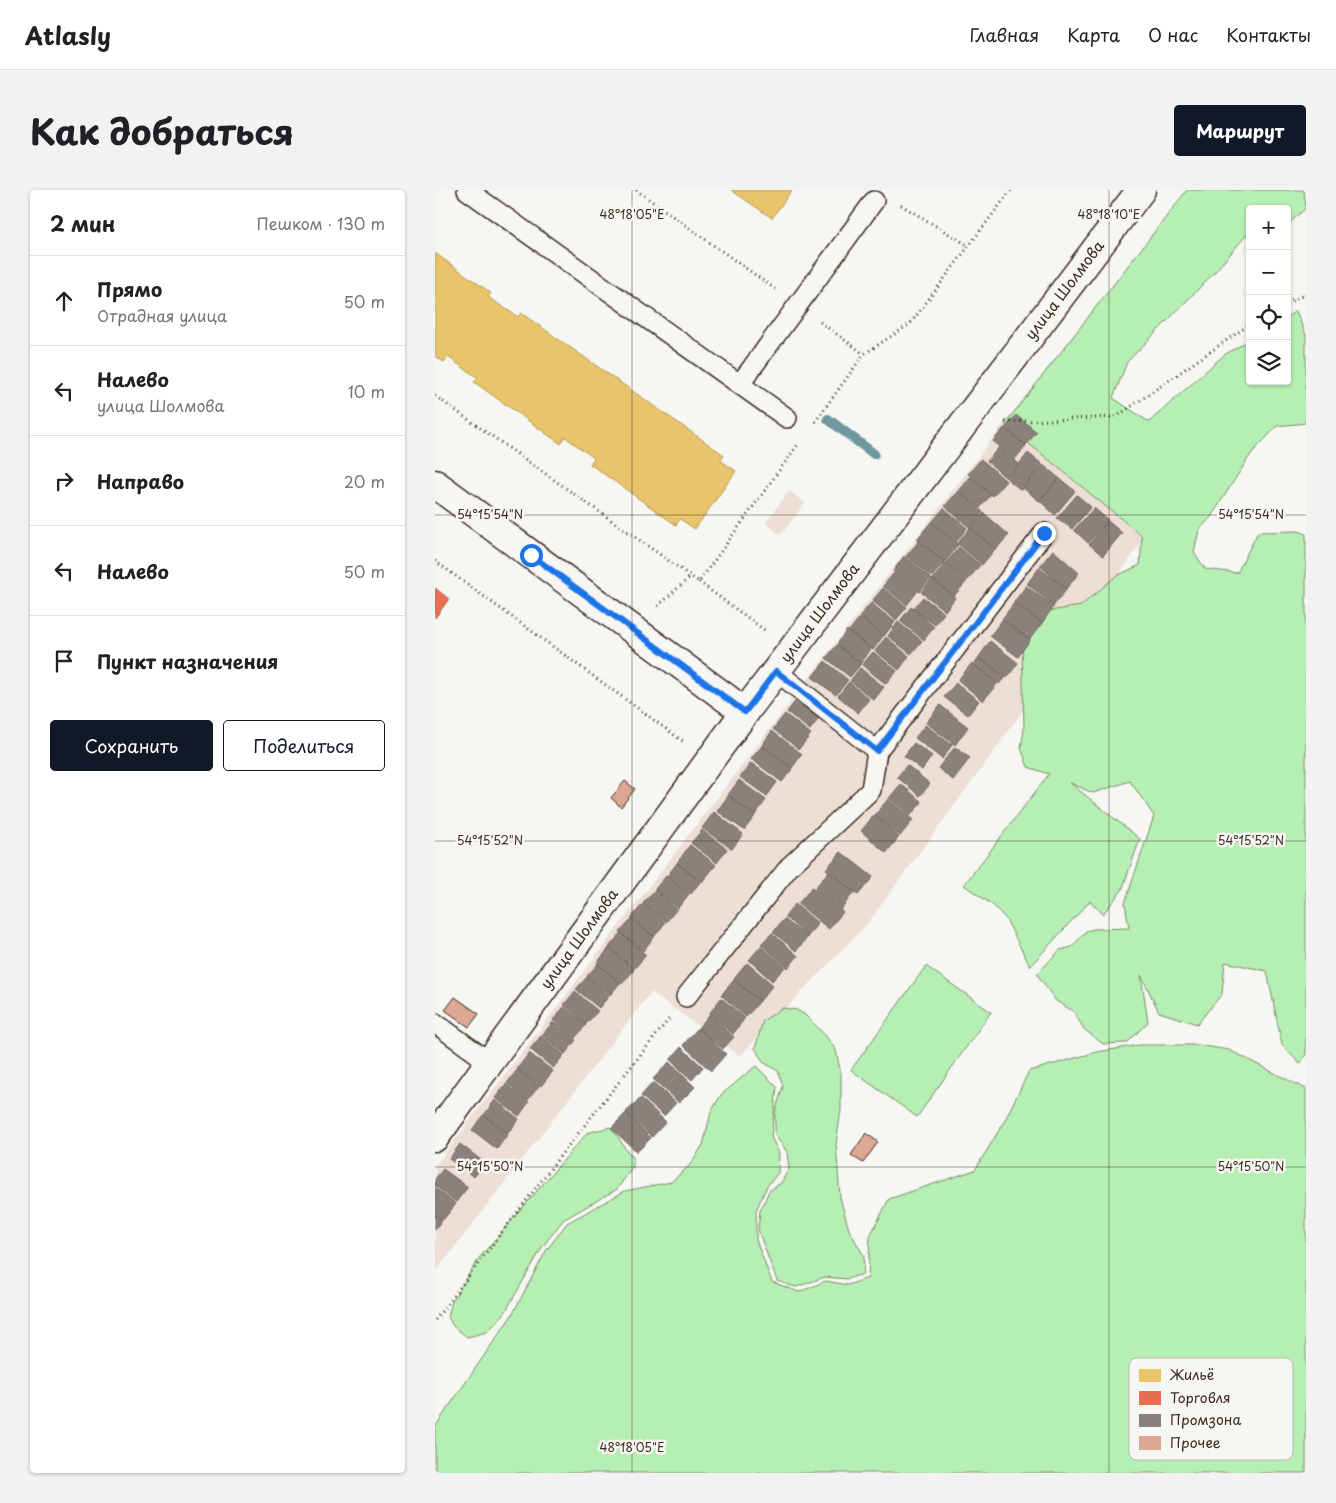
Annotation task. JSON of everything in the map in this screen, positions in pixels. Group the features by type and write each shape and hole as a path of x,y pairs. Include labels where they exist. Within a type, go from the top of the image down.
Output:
{"street":[{"name":"улица Шолмова","path":"435,1137 709,760 1141,190"},
{"path":"435,484 745,712"}],"lane":[{"path":"467,190 787,418"},
{"path":"740,384 874,201"},
{"path":"686,997 790,866 871,790 877,751 1044,533"},
{"path":"784,660 877,751"},
{"path":"435,1023 489,1062"}],"path":[{"path":"636,190 864,354"},
{"path":"811,427 864,354 910,324 1011,190"},
{"path":"895,201 969,246"},
{"path":"1291,301 1306,294"},
{"path":"962,425 1116,416 1246,327"},
{"path":"435,396 699,582 784,660"},
{"path":"699,582 805,435"},
{"path":"435,561 709,760"},
{"path":"658,606 691,576"},
{"path":"435,1320 561,1155 686,997"}],"shaded area":[{"path":"1015,409 1043,431 1151,529 987,761 868,923 740,1056 651,992 435,1273 435,1166"},
{"path":"789,491 805,503 781,535 765,523"}],"green space":[{"path":"1187,190 1304,190 1306,208 1291,221 1291,205 1246,205 1246,236 1211,276 1127,362 1113,398 1149,422 1224,355 1246,342 1246,385 1291,385 1291,314 1296,311 1306,335 1306,423 1277,426 1251,454 1211,517 1199,530 1194,552 1205,569 1237,573 1258,532 1299,531 1306,534 1306,1054 1300,1064 1282,1045 1267,971 1225,962 1222,994 1197,1024 1159,1012 1141,975 1148,1022 1127,1043 1103,1044 1084,1029 1073,1011 1056,1001 1037,974 1060,950 1072,947 1086,931 1129,928 1125,903 1154,816 1130,781 1093,793 1070,783 1140,839 1122,890 1103,914 1090,901 1030,966 1006,919 994,906 964,885 1049,774 1028,767 1021,748 1024,730 1022,638 1043,612 1081,606 1116,576 1140,565 1142,536 1005,424"},
{"path":"926,966 991,1012 917,1117 851,1070"},
{"path":"782,1008 797,1010 805,1015 825,1035 836,1050 841,1075 841,1110 836,1144 840,1197 849,1230 864,1256 863,1274 847,1279 825,1277 796,1287 777,1281 758,1230 760,1211 769,1191 781,1183 789,1169 787,1152 775,1135 775,1113 783,1086 778,1071 763,1062 755,1048 763,1021"},
{"path":"1140,1045 1197,1045 1229,1050 1306,1089 1306,1473 435,1473 435,1427 512,1315 546,1251 567,1223 625,1191 671,1182 689,1166 703,1145 711,1112 721,1095 756,1066 777,1087 771,1137 779,1153 778,1173 767,1186 756,1210 756,1240 772,1282 799,1292 826,1281 848,1285 868,1278 870,1236 889,1199 975,1170 1004,1122 1029,1071 1097,1052"},
{"path":"610,1127 633,1157 633,1167 617,1189 563,1220 543,1246 504,1314 487,1332 467,1337 453,1326 448,1317 452,1301 480,1257 587,1133"}],"building: Жильё":[{"path":"731,190 792,190 772,218"},
{"path":"435,253 491,293 488,297 518,317 521,313 724,455 720,460 736,471 695,529 680,519 676,525 590,464 594,458 565,437 561,444 474,382 478,378 448,357 444,362 435,356"}],"building: Торговля":[{"path":"435,588 449,599 435,618"}],"building: Промзона":[{"path":"1016,415 1037,432 1026,445 1005,428"},
{"path":"1004,428 1026,446 1015,459 993,441"},
{"path":"999,447 1019,464 1006,478 987,461"},
{"path":"1028,453 1042,464 1021,490 1007,479"},
{"path":"981,459 1006,481 993,496 968,474"},
{"path":"1043,465 1059,478 1039,501 1023,488"},
{"path":"970,477 991,495 980,508 959,491"},
{"path":"1059,478 1075,491 1055,515 1040,501"},
{"path":"958,491 983,512 970,528 945,506"},
{"path":"1077,495 1091,507 1072,529 1057,518"},
{"path":"944,508 967,528 956,542 932,522"},
{"path":"1094,508 1108,520 1088,543 1074,530"},
{"path":"984,513 1009,535 996,549 971,528"},
{"path":"1108,521 1122,533 1103,556 1089,544"},
{"path":"931,522 958,545 945,562 917,539"},
{"path":"970,528 995,549 982,565 957,543"},
{"path":"919,541 944,562 932,577 906,556"},
{"path":"959,547 980,565 968,580 946,563"},
{"path":"1053,550 1079,573 1066,589 1040,566"},
{"path":"904,556 931,578 919,592 893,571"},
{"path":"945,563 967,581 954,596 933,579"},
{"path":"1039,568 1067,589 1054,605 1027,584"},
{"path":"894,573 917,592 907,605 883,586"},
{"path":"932,579 955,598 945,611 921,592"},
{"path":"1026,586 1054,606 1042,623 1014,602"},
{"path":"883,588 907,607 896,620 872,601"},
{"path":"923,597 944,613 935,625 913,609"},
{"path":"871,603 895,622 884,636 860,616"},
{"path":"1014,603 1042,623 1030,639 1002,619"},
{"path":"911,607 934,627 924,640 900,621"},
{"path":"860,617 883,636 873,650 849,631"},
{"path":"1002,620 1030,640 1018,657 990,636"},
{"path":"898,622 922,641 911,654 888,636"},
{"path":"847,630 871,649 861,663 837,644"},
{"path":"886,637 909,656 899,670 875,651"},
{"path":"990,641 1018,663 1007,678 979,657"},
{"path":"837,645 861,664 850,677 826,658"},
{"path":"873,652 897,671 886,684 862,665"},
{"path":"979,658 1005,677 999,684 974,665"},
{"path":"825,661 848,680 836,695 812,677"},
{"path":"972,663 997,684 983,701 958,680"},
{"path":"860,668 884,687 874,700 850,681"},
{"path":"849,682 869,699 858,713 838,696"},
{"path":"956,683 979,701 968,715 944,697"},
{"path":"797,699 820,717 810,730 787,712"},
{"path":"940,705 968,727 955,745 926,723"},
{"path":"785,714 811,734 799,749 773,729"},
{"path":"925,725 952,745 942,759 915,738"},
{"path":"772,731 802,754 792,768 762,745"},
{"path":"914,743 932,756 922,770 904,756"},
{"path":"762,746 792,769 782,782 751,759"},
{"path":"955,747 970,758 953,780 938,768"},
{"path":"751,763 777,782 767,796 740,777"},
{"path":"907,765 930,784 920,796 897,777"},
{"path":"739,780 766,800 755,815 728,795"},
{"path":"901,784 922,802 910,816 889,798"},
{"path":"728,796 755,816 744,830 717,811"},
{"path":"888,799 913,820 900,836 875,815"},
{"path":"714,812 743,834 732,849 702,828"},
{"path":"874,815 899,837 886,853 861,831"},
{"path":"702,830 727,849 717,863 691,843"},
{"path":"690,845 716,865 702,882 677,863"},
{"path":"841,852 873,877 858,895 826,869"},
{"path":"677,863 700,882 691,894 667,876"},
{"path":"828,872 854,892 841,909 815,888"},
{"path":"666,876 689,894 678,908 655,889"},
{"path":"812,887 843,912 829,929 798,904"},
{"path":"655,890 677,909 666,922 643,903"},
{"path":"643,904 665,923 654,937 631,918"},
{"path":"795,904 818,923 808,936 785,917"},
{"path":"632,919 654,937 643,951 620,932"},
{"path":"784,919 808,937 796,951 773,932"},
{"path":"621,933 646,955 634,969 609,947"},
{"path":"772,933 798,956 788,968 761,944"},
{"path":"761,946 785,967 772,981 749,960"},
{"path":"609,948 634,970 622,984 597,963"},
{"path":"747,963 773,985 760,1001 734,979"},
{"path":"598,964 620,983 610,995 587,976"},
{"path":"587,977 609,996 599,1008 576,989"},
{"path":"734,980 760,1001 746,1017 721,995"},
{"path":"575,991 598,1011 586,1024 564,1005"},
{"path":"721,998 745,1018 733,1034 709,1014"},
{"path":"564,1007 586,1025 575,1038 553,1020"},
{"path":"709,1015 734,1037 723,1049 698,1028"},
{"path":"553,1022 576,1040 565,1054 542,1035"},
{"path":"698,1028 726,1054 711,1071 683,1045"},
{"path":"541,1036 564,1055 553,1068 530,1049"},
{"path":"681,1047 703,1067 692,1080 670,1060"},
{"path":"529,1053 553,1071 541,1086 517,1069"},
{"path":"669,1062 695,1087 679,1103 653,1079"},
{"path":"517,1070 539,1086 528,1100 507,1083"},
{"path":"653,1082 676,1103 664,1116 641,1096"},
{"path":"506,1084 529,1102 519,1116 495,1098"},
{"path":"641,1098 666,1122 652,1137 626,1112"},
{"path":"495,1100 519,1119 508,1133 484,1115"},
{"path":"626,1113 651,1138 637,1152 611,1128"},
{"path":"483,1115 508,1134 497,1149 472,1130"},
{"path":"460,1144 485,1163 474,1177 449,1159"},
{"path":"443,1169 468,1187 456,1202 435,1186 435,1179"},
{"path":"435,1188 456,1204 443,1220 435,1214"},
{"path":"435,1215 442,1220 435,1229"}],"building: Прочее":[{"path":"625,781 635,789 621,807 611,798"},
{"path":"455,997 479,1014 469,1027 445,1010"},
{"path":"866,1133 878,1142 863,1163 851,1155"}],"waterway":[{"path":"828,419 874,454"}],"route":[{"path":"531,555 745,712 776,671 877,751 1044,533"}]}
